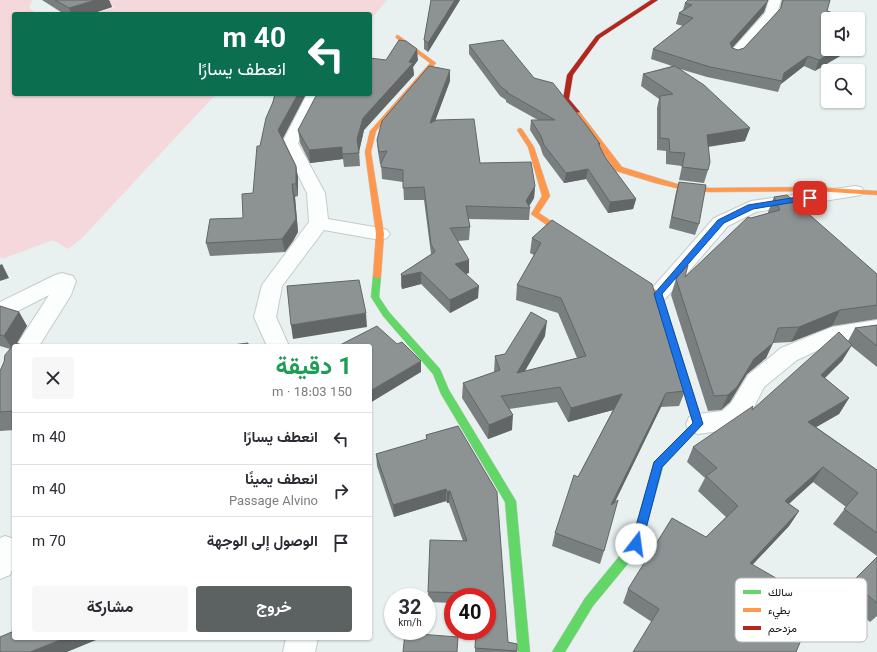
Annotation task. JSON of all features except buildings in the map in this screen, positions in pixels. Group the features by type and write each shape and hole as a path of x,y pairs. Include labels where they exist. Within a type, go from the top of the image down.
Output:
{"street":[{"path":"654,0 598,37 570,75 566,99 590,128 619,169 684,188 710,190 815,188 877,193"},
{"path":"735,55 771,14 776,0"},
{"path":"398,37 434,63 373,131 368,152 380,234 375,297 386,314 437,372 444,391 510,501 524,652"},
{"path":"277,344 264,317 272,285 319,223 316,192 290,143 314,96"},
{"path":"520,130 531,147 546,196 535,214 583,246"},
{"path":"658,294 721,222 751,206 855,191"},
{"path":"319,223 380,234"},
{"path":"621,271 658,294 698,424"},
{"path":"0,311 62,280 66,281 60,295 28,344"},
{"path":"558,652 589,602 636,544 658,465 698,424 728,420 740,410 756,381 789,354 832,335 877,328"},
{"path":"300,652 302,640"}],"shaded area":[{"path":"0,0 32,0 29,8 35,12 12,12 12,96 214,96 81,239 68,249 53,240 2,259 0,256"},
{"path":"103,0 387,0 372,18 372,12 99,12 115,7"}],"traffic: fast":[{"path":"377,276 375,297 386,314 437,372 444,391 510,501 524,652"},
{"path":"558,652 589,602 636,545 658,465 698,424 696,417"}],"traffic: slow":[{"path":"377,276 380,234 368,152 373,131 433,63 398,37"},
{"path":"577,112 619,169 658,181 684,188 710,190 815,189 877,193"},
{"path":"520,130 531,147 546,196 535,214 574,240"},
{"path":"629,276 658,294 696,417"}],"traffic: jam":[{"path":"577,112 566,99 570,75 598,37 655,0"}],"route":[{"path":"636,544 658,465 698,424 658,294 721,222 751,206 810,198"}]}
